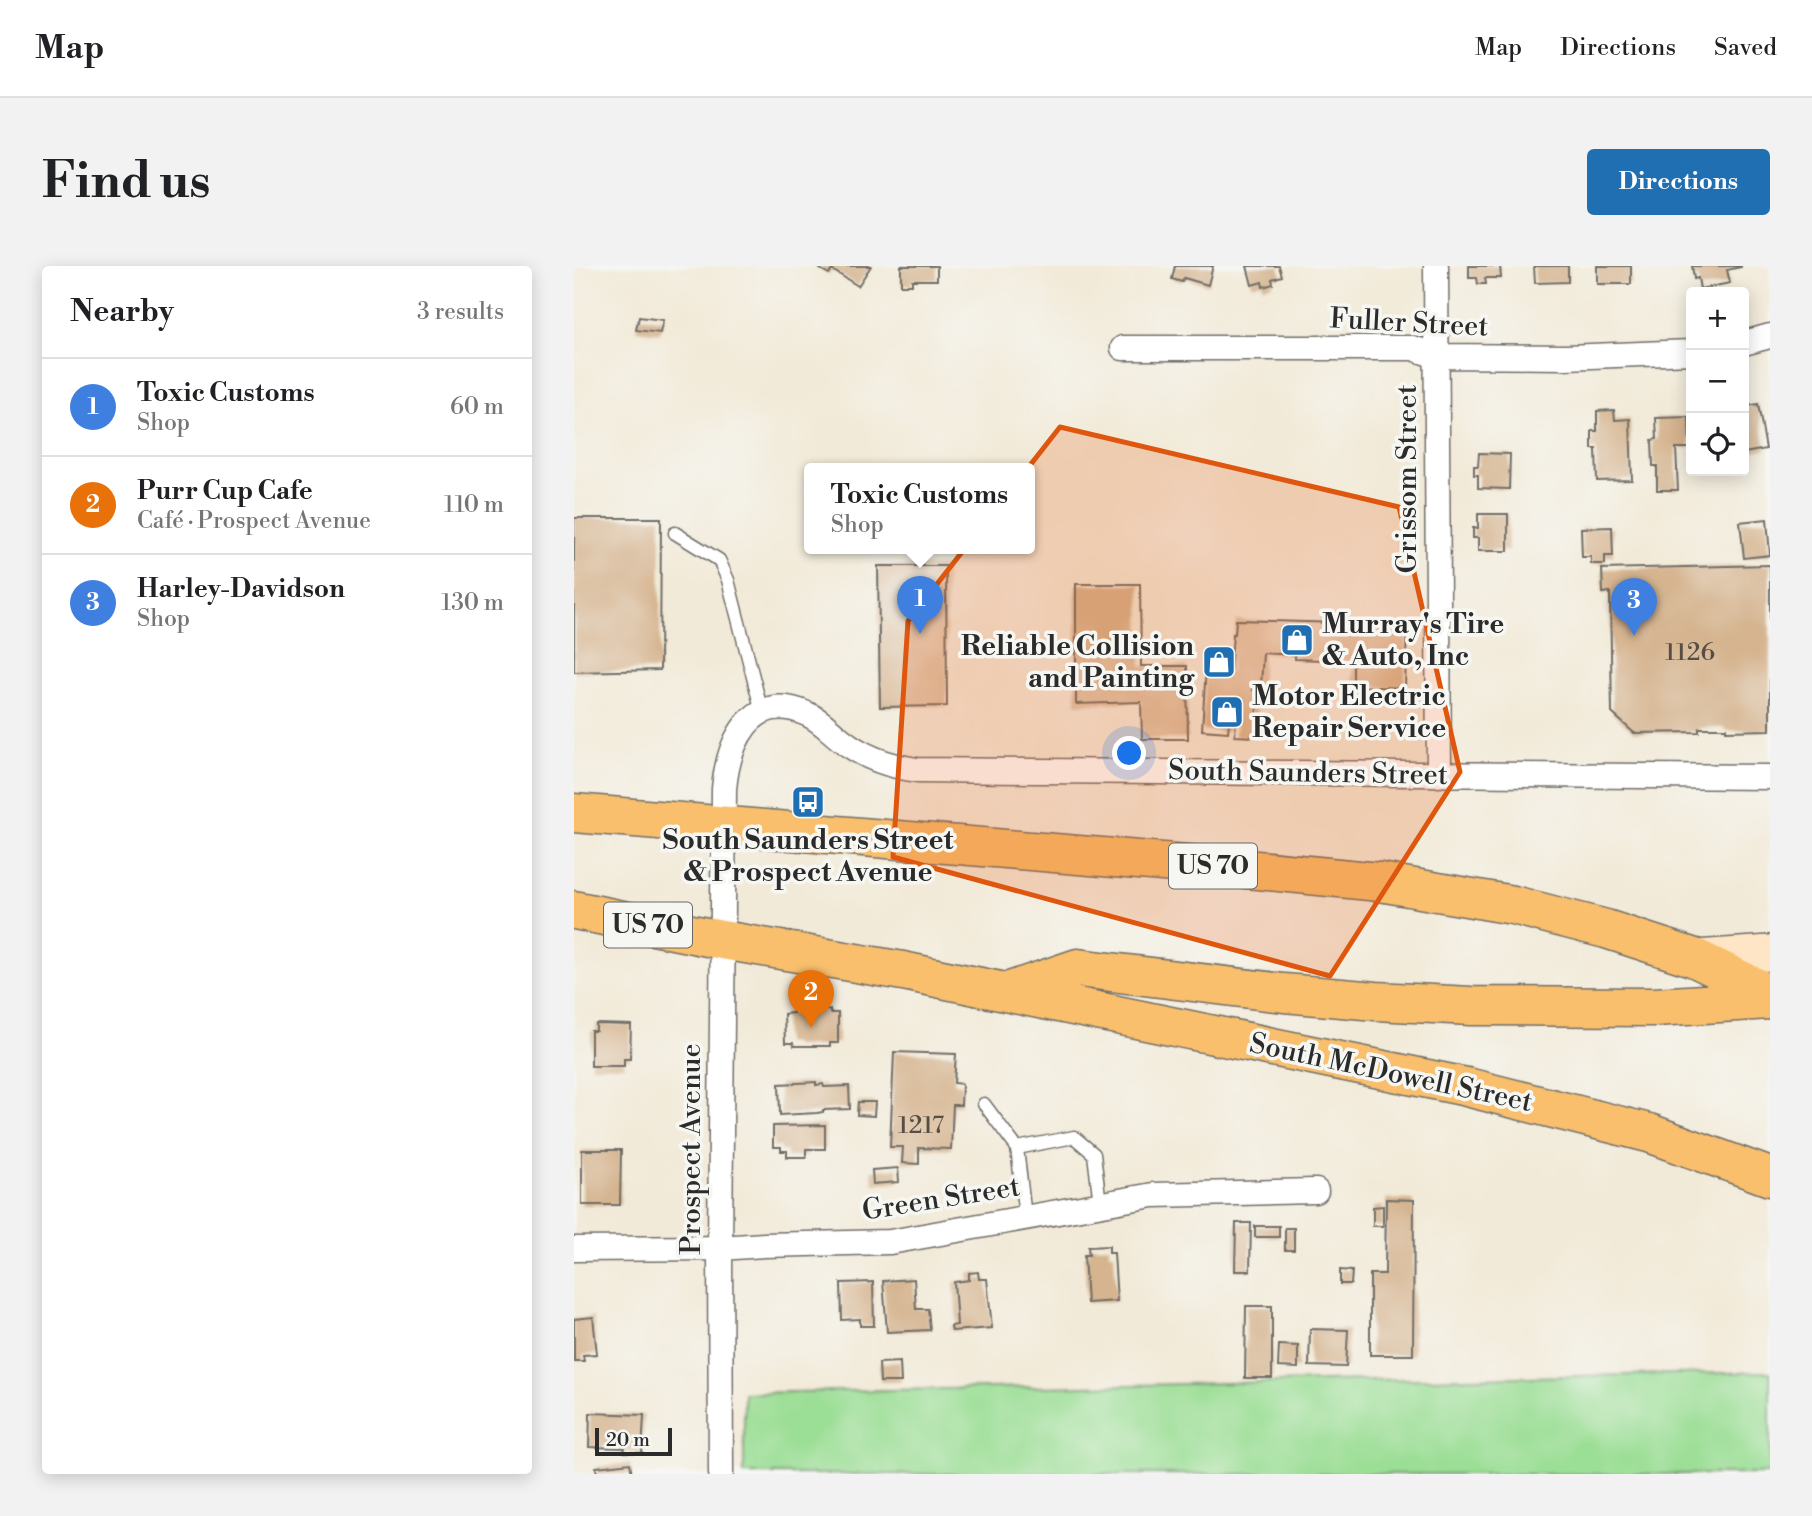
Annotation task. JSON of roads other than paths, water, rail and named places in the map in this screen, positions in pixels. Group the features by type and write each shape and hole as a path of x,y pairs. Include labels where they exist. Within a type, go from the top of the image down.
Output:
{"main road":[{"name":"US 70","path":"574,813 1380,882 1513,905 1606,929 1695,958 1770,994"},
{"name":"US 70","path":"574,910 722,940 903,971 1005,993"},
{"path":"1695,958 1770,953"},
{"path":"1005,993 1078,968 1284,993 1457,1006 1654,1007 1770,1000"},
{"name":"South McDowell Street","path":"1005,993 1466,1087 1649,1133 1770,1177"}],"street":[{"name":"Grissom Street","path":"1436,266 1439,775"},
{"path":"1749,342 1770,336"},
{"name":"Fuller Street","path":"1123,348 1413,348 1436,356 1566,358 1686,352"},
{"name":"South Saunders Street","path":"762,712 782,708 801,711 821,722 859,751 893,766 917,770 1770,777"},
{"path":"723,825 725,776 731,752 743,728 762,712"},
{"name":"Prospect Avenue","path":"721,1474 723,825"},
{"name":"Green Street","path":"574,1249 720,1248 890,1242 1153,1195 1316,1191"}],"lane":[{"path":"675,533 719,560 727,580 762,712"},
{"path":"984,1104 1017,1148 1025,1217"},
{"path":"1017,1148 1074,1137 1094,1154 1100,1204"}],"place":[{"name":"Toxic Customs","path":"920,634"},
{"name":"Harley-Davidson","path":"1634,636"},
{"name":"Murray's Tire & Auto, Inc","path":"1297,640"},
{"name":"Reliable Collision and Painting","path":"1219,662"},
{"name":"Motor Electric Repair Service","path":"1227,712"},
{"name":"South Saunders Street & Prospect Avenue","path":"808,802"},
{"name":"Purr Cup Cafe","path":"811,1028"}]}
